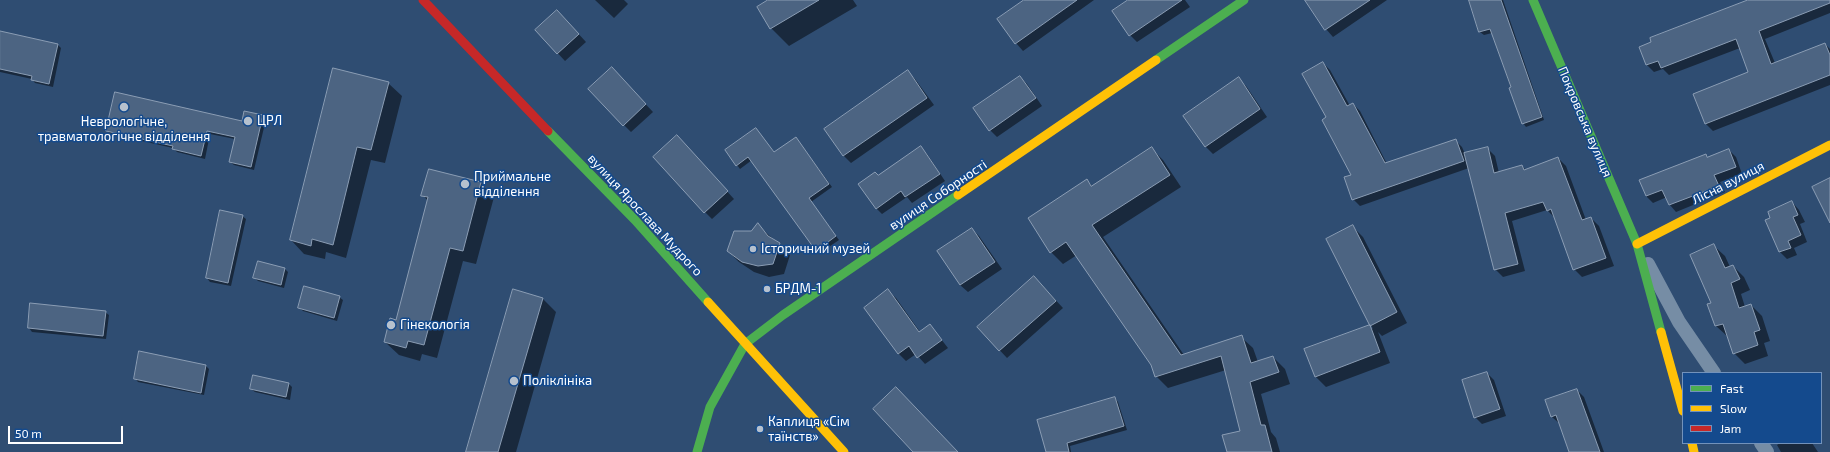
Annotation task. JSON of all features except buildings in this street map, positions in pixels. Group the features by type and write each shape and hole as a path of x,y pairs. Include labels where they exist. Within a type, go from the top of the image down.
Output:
{"main road":[{"name":"вулиця Ярослава Мудрого","path":"423,0 481,62 635,220 745,344 844,452"},
{"name":"вулиця Соборності","path":"697,452 710,407 745,344 783,315 1244,0"},
{"name":"Покровська вулиця","path":"1533,0 1637,244 1682,407"},
{"name":"Лісна вулиця","path":"1637,244 1830,145"}],"street":[{"name":"Покровська вулиця","path":"1637,244 1679,322 1713,372"}],"traffic: fast":[{"path":"1156,60 1244,0"},
{"path":"1533,0 1637,244 1661,332"},
{"path":"548,131 635,220 708,302"},
{"path":"697,452 710,407 745,344 783,315 958,195"}],"traffic: slow":[{"path":"958,195 1156,60"},
{"path":"1637,244 1830,145"},
{"path":"708,302 844,452"},
{"path":"1661,332 1682,407"},
{"path":"1692,444 1694,452"}],"traffic: jam":[{"path":"423,0 548,131"}],"place":[{"name":"Неврологічне, травматологічне відділення","path":"124,107"},
{"name":"ЦРЛ","path":"248,121"},
{"name":"Приймальне відділення","path":"465,184"},
{"name":"Історичний музей","path":"753,249"},
{"name":"БРДМ-1","path":"767,289"},
{"name":"Гінекологія","path":"391,325"},
{"name":"Поліклініка","path":"514,381"},
{"name":"Каплиця «Сім таїнств»","path":"760,429"}]}
